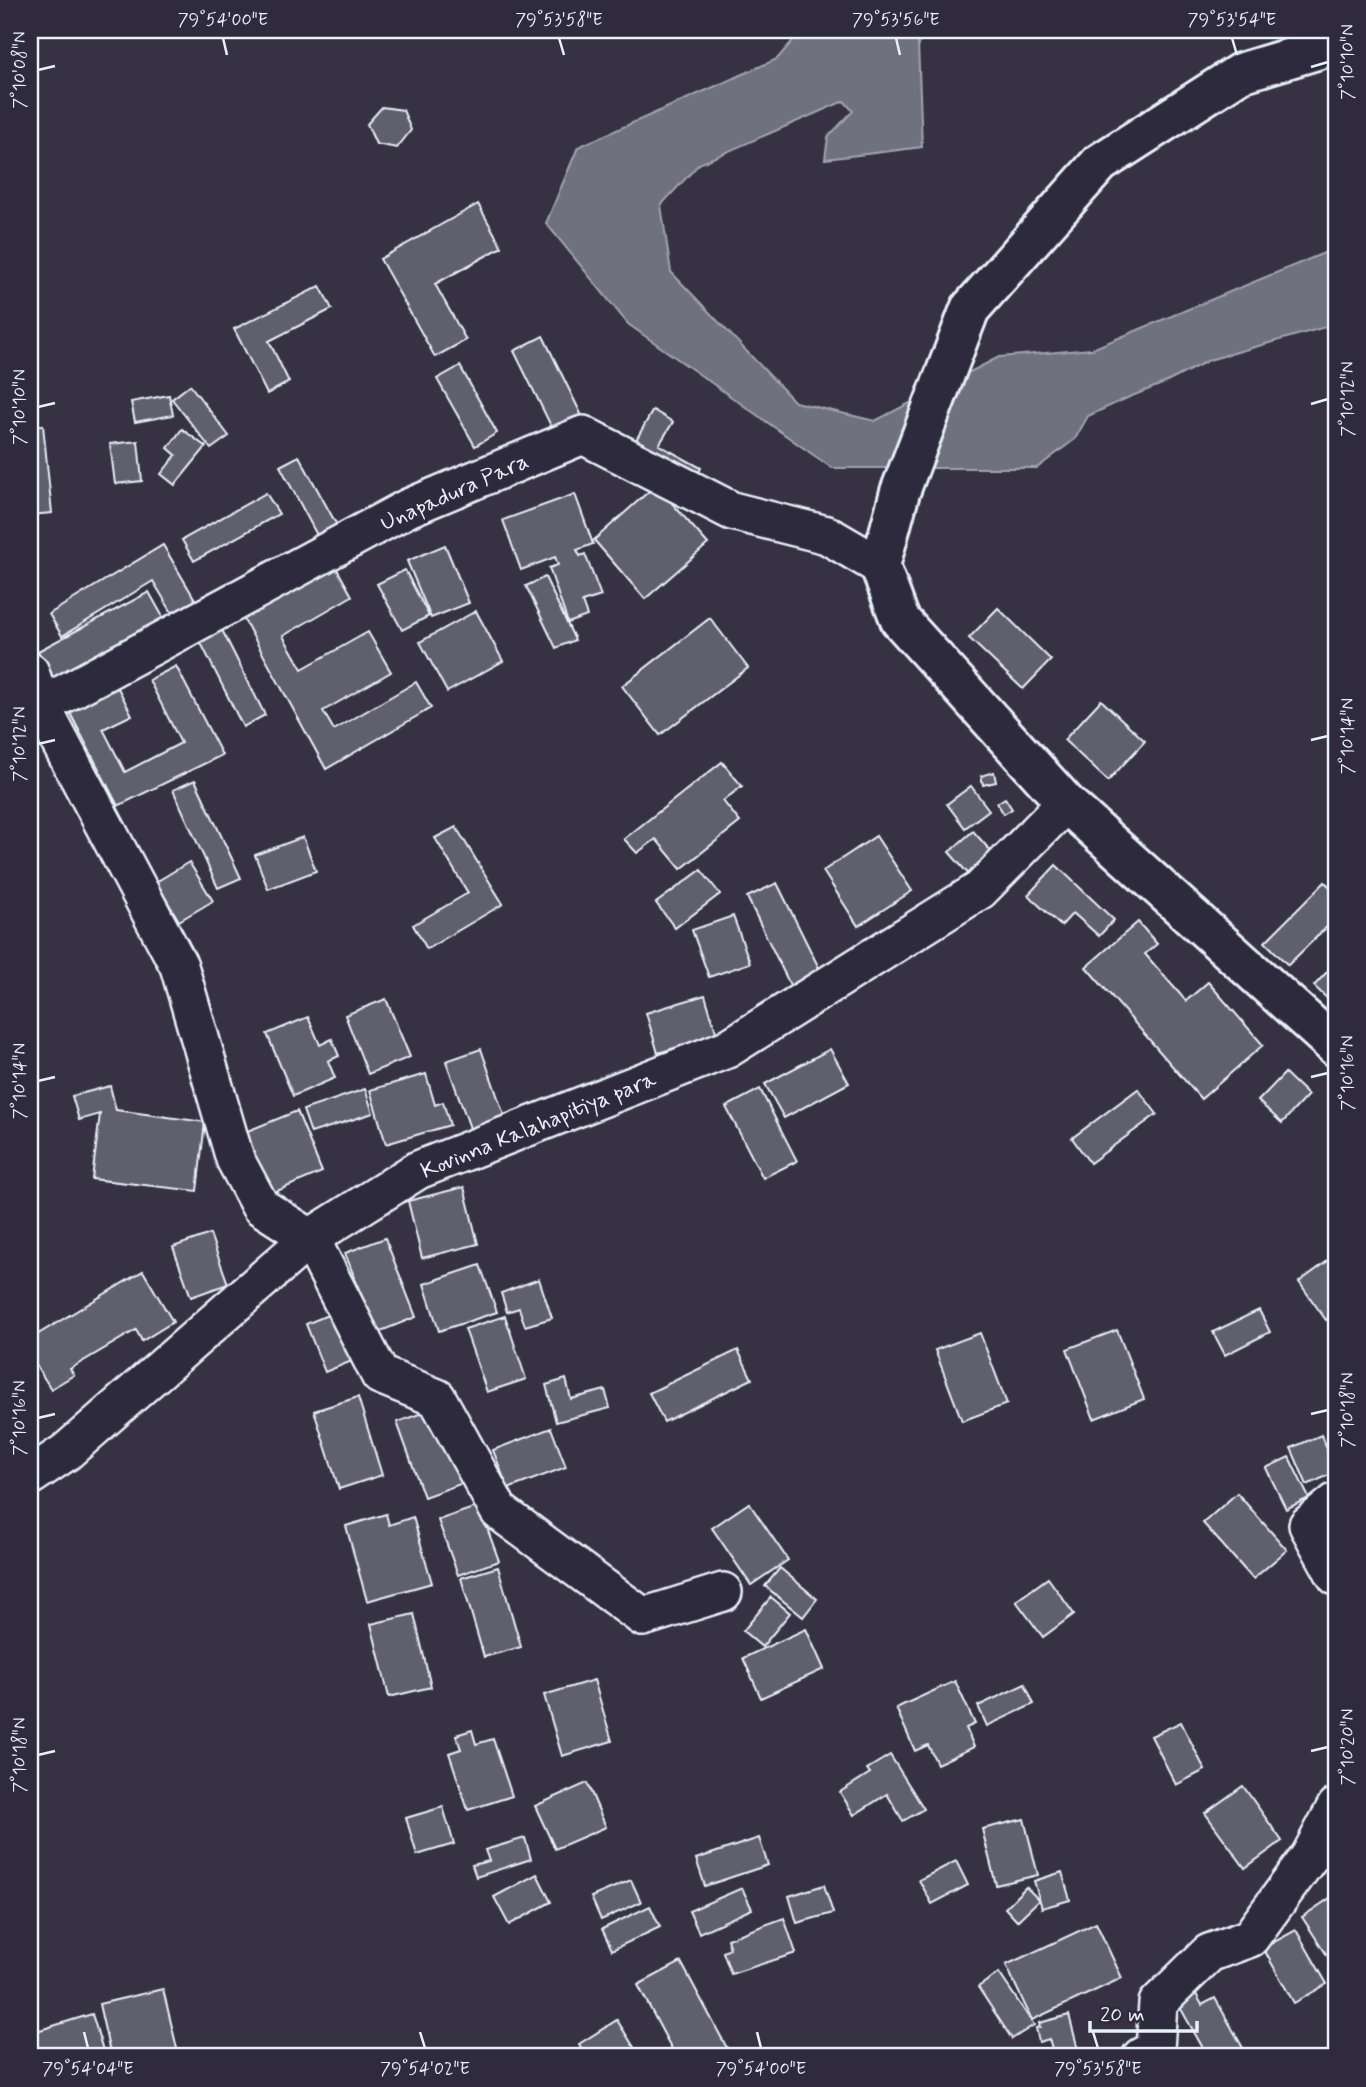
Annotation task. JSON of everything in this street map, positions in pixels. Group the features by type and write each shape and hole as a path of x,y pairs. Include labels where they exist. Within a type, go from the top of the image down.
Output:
{"street":[{"path":"1336,44 1240,72 1100,163 970,309 900,492 880,566 900,620 1066,803 1336,1047"},
{"name":"Unapadura Para","path":"41,706 408,508 583,435 732,511 827,536 880,566"},
{"path":"30,672 41,706 179,966 235,1159 260,1206 310,1238 380,1375 437,1398 499,1511 643,1616 723,1592"},
{"name":"Kovinna Kalahapitiya para","path":"30,1476 66,1452 310,1238 418,1170 727,1049 980,890 1066,803"},
{"path":"1336,1502 1308,1525 1336,1576"},
{"path":"1140,2057 1155,2049 1157,2003 1209,1953 1250,1938 1310,1856 1336,1807"}],"water":[{"path":"802,30 944,30 918,43 922,147 825,159 828,137 853,111 844,101 699,164 661,205 671,272 795,402 875,421 999,357 1092,349 1336,248 1336,324 1209,360 1167,382 1088,416 1075,439 1037,468 832,468 628,324 546,223 578,147 777,59"}],"building":[{"path":"382,107 403,110 411,130 397,148 376,144 367,124"},
{"path":"478,204 502,247 435,284 466,340 435,357 380,259"},
{"path":"320,286 332,309 269,341 289,382 267,394 234,329"},
{"path":"543,336 583,418 554,432 514,351"},
{"path":"460,366 497,433 475,446 437,379"},
{"path":"190,385 229,436 211,449 172,399"},
{"path":"169,395 173,415 135,422 131,402"},
{"path":"653,410 673,422 659,445 701,468 694,482 632,447"},
{"path":"43,425 52,513 30,515 30,427"},
{"path":"182,429 206,447 175,485 161,474 176,455 168,448"},
{"path":"138,441 142,481 115,484 110,444"},
{"path":"299,456 339,529 319,539 280,466"},
{"path":"656,485 708,544 645,599 594,540"},
{"path":"266,493 279,514 194,561 182,540"},
{"path":"575,494 593,544 577,550 580,556 585,554 601,596 582,602 587,616 568,623 549,568 558,565 555,557 521,570 503,520"},
{"path":"163,545 200,608 177,621 153,581 62,636 49,614"},
{"path":"445,545 469,603 431,618 407,561"},
{"path":"333,562 352,596 283,636 302,669 368,632 391,672 323,711 334,730 416,682 431,708 326,769 242,616"},
{"path":"405,570 429,616 402,630 377,584"},
{"path":"545,577 575,640 556,648 526,586"},
{"path":"149,592 168,626 56,686 38,651"},
{"path":"998,608 1051,660 1023,689 969,638"},
{"path":"476,611 503,661 447,692 420,642"},
{"path":"710,618 748,668 660,735 622,686"},
{"path":"221,628 265,715 243,727 199,639"},
{"path":"176,666 222,755 118,806 69,711 118,688 132,715 103,729 125,772 181,743 149,680"},
{"path":"1101,700 1145,741 1108,781 1064,740"},
{"path":"722,762 742,786 723,801 740,822 681,869 656,839 637,853 624,839"},
{"path":"994,772 996,782 983,785 981,776"},
{"path":"195,780 241,878 218,888 173,790"},
{"path":"971,786 989,810 965,828 947,804"},
{"path":"1005,798 1012,809 1004,814 997,803"},
{"path":"456,827 503,904 427,949 413,925 468,893 435,838"},
{"path":"973,831 996,857 972,878 949,852"},
{"path":"876,836 912,891 858,926 823,871"},
{"path":"303,837 316,871 268,889 255,855"},
{"path":"189,862 213,901 179,921 156,882"},
{"path":"1056,865 1114,920 1099,936 1073,913 1061,926 1028,895"},
{"path":"701,870 720,894 675,928 656,903"},
{"path":"1325,882 1336,893 1336,918 1288,965 1265,942"},
{"path":"777,883 821,972 791,987 747,897"},
{"path":"733,916 750,963 709,977 692,930"},
{"path":"1138,922 1157,944 1145,954 1186,1001 1208,982 1263,1045 1201,1099 1086,967"},
{"path":"1336,962 1336,1000 1333,1004 1314,986"},
{"path":"705,995 717,1035 658,1053 646,1013"},
{"path":"386,999 410,1057 368,1074 345,1015"},
{"path":"308,1017 320,1045 332,1039 339,1056 328,1061 335,1078 293,1096 267,1034"},
{"path":"481,1049 505,1118 471,1131 446,1061"},
{"path":"830,1049 849,1083 784,1118 765,1084"},
{"path":"1285,1073 1308,1095 1282,1123 1258,1101"},
{"path":"426,1074 435,1105 443,1102 450,1125 386,1144 370,1090"},
{"path":"110,1086 116,1110 205,1122 197,1191 92,1179 100,1114 79,1120 72,1096"},
{"path":"365,1089 373,1113 311,1133 303,1110"},
{"path":"760,1089 797,1161 763,1178 726,1107"},
{"path":"1138,1089 1157,1114 1090,1163 1072,1138"},
{"path":"297,1111 322,1172 270,1194 245,1132"},
{"path":"464,1187 478,1244 422,1258 408,1201"},
{"path":"210,1234 228,1284 191,1297 173,1247"},
{"path":"385,1238 416,1317 376,1333 345,1253"},
{"path":"1336,1255 1336,1312 1326,1320 1299,1282"},
{"path":"480,1265 497,1312 439,1331 424,1284"},
{"path":"143,1271 173,1322 142,1341 136,1330 70,1369 74,1375 51,1389 30,1356 30,1339"},
{"path":"539,1279 552,1318 525,1326 519,1308 507,1312 501,1293"},
{"path":"342,1309 362,1357 325,1372 306,1324"},
{"path":"1259,1310 1270,1332 1225,1355 1213,1332"},
{"path":"505,1316 526,1379 487,1392 465,1329"},
{"path":"1117,1330 1144,1399 1094,1419 1067,1349"},
{"path":"980,1333 1007,1404 962,1421 935,1350"},
{"path":"738,1350 752,1379 664,1422 649,1393"},
{"path":"566,1379 571,1399 605,1390 610,1408 556,1422 546,1385"},
{"path":"358,1397 382,1475 339,1489 314,1411"},
{"path":"439,1407 466,1482 424,1497 397,1422"},
{"path":"551,1428 566,1467 508,1489 493,1450"},
{"path":"1321,1435 1336,1472 1307,1485 1291,1448"},
{"path":"1289,1457 1309,1498 1286,1509 1266,1468"},
{"path":"1237,1493 1287,1550 1253,1579 1203,1523"},
{"path":"749,1503 788,1560 751,1585 712,1528"},
{"path":"479,1506 499,1561 458,1575 438,1520"},
{"path":"386,1514 389,1525 413,1517 432,1583 367,1601 346,1526"},
{"path":"498,1567 521,1647 484,1657 461,1578"},
{"path":"780,1568 817,1599 803,1617 765,1586"},
{"path":"1048,1578 1074,1614 1043,1637 1016,1601"},
{"path":"771,1597 790,1613 762,1647 743,1631"},
{"path":"414,1614 431,1687 389,1697 371,1624"},
{"path":"806,1629 824,1669 761,1698 743,1658"},
{"path":"594,1680 612,1741 562,1756 544,1695"},
{"path":"955,1681 975,1724 966,1728 974,1747 937,1764 928,1745 915,1751 896,1708"},
{"path":"1025,1684 1034,1704 987,1726 978,1706"},
{"path":"1181,1722 1205,1770 1176,1785 1151,1736"},
{"path":"472,1730 476,1744 493,1739 512,1796 468,1810 449,1753 461,1749 456,1735"},
{"path":"890,1755 924,1809 903,1821 887,1794 854,1815 840,1792 870,1773 867,1769"},
{"path":"587,1783 606,1827 555,1849 535,1806"},
{"path":"1243,1786 1282,1841 1245,1868 1205,1813"},
{"path":"443,1807 454,1844 417,1855 406,1818"},
{"path":"1024,1819 1038,1875 996,1885 982,1829"},
{"path":"525,1838 531,1859 476,1877 472,1865 489,1861 485,1850"},
{"path":"759,1838 768,1865 705,1886 696,1859"},
{"path":"956,1861 968,1885 932,1904 919,1880"},
{"path":"1062,1872 1070,1900 1042,1908 1034,1881"},
{"path":"537,1874 551,1902 509,1925 494,1897"},
{"path":"631,1880 641,1902 601,1920 591,1897"},
{"path":"824,1885 833,1913 797,1923 789,1896"},
{"path":"1026,1887 1039,1900 1017,1921 1005,1908"},
{"path":"742,1888 752,1909 699,1933 689,1911"},
{"path":"1336,1894 1336,1969 1302,1917"},
{"path":"650,1906 660,1927 612,1950 602,1929"},
{"path":"784,1918 796,1953 731,1974 723,1952 730,1949 727,1939"},
{"path":"1096,1923 1122,1978 1032,2020 1006,1965"},
{"path":"1296,1930 1327,1984 1294,2003 1263,1948"},
{"path":"681,1962 727,2048 709,2057 676,2057 638,1985"},
{"path":"999,1973 1034,2025 1012,2039 978,1987"},
{"path":"1190,1983 1202,2005 1215,1998 1248,2057 1208,2057 1172,1993"},
{"path":"163,1989 179,2057 111,2057 99,2004"},
{"path":"92,2014 105,2057 30,2057 30,2033"},
{"path":"1069,2015 1080,2057 1054,2057 1049,2039 1039,2042 1036,2028 1040,2027 1039,2023"},
{"path":"617,2020 640,2057 587,2057 579,2044"}]}
